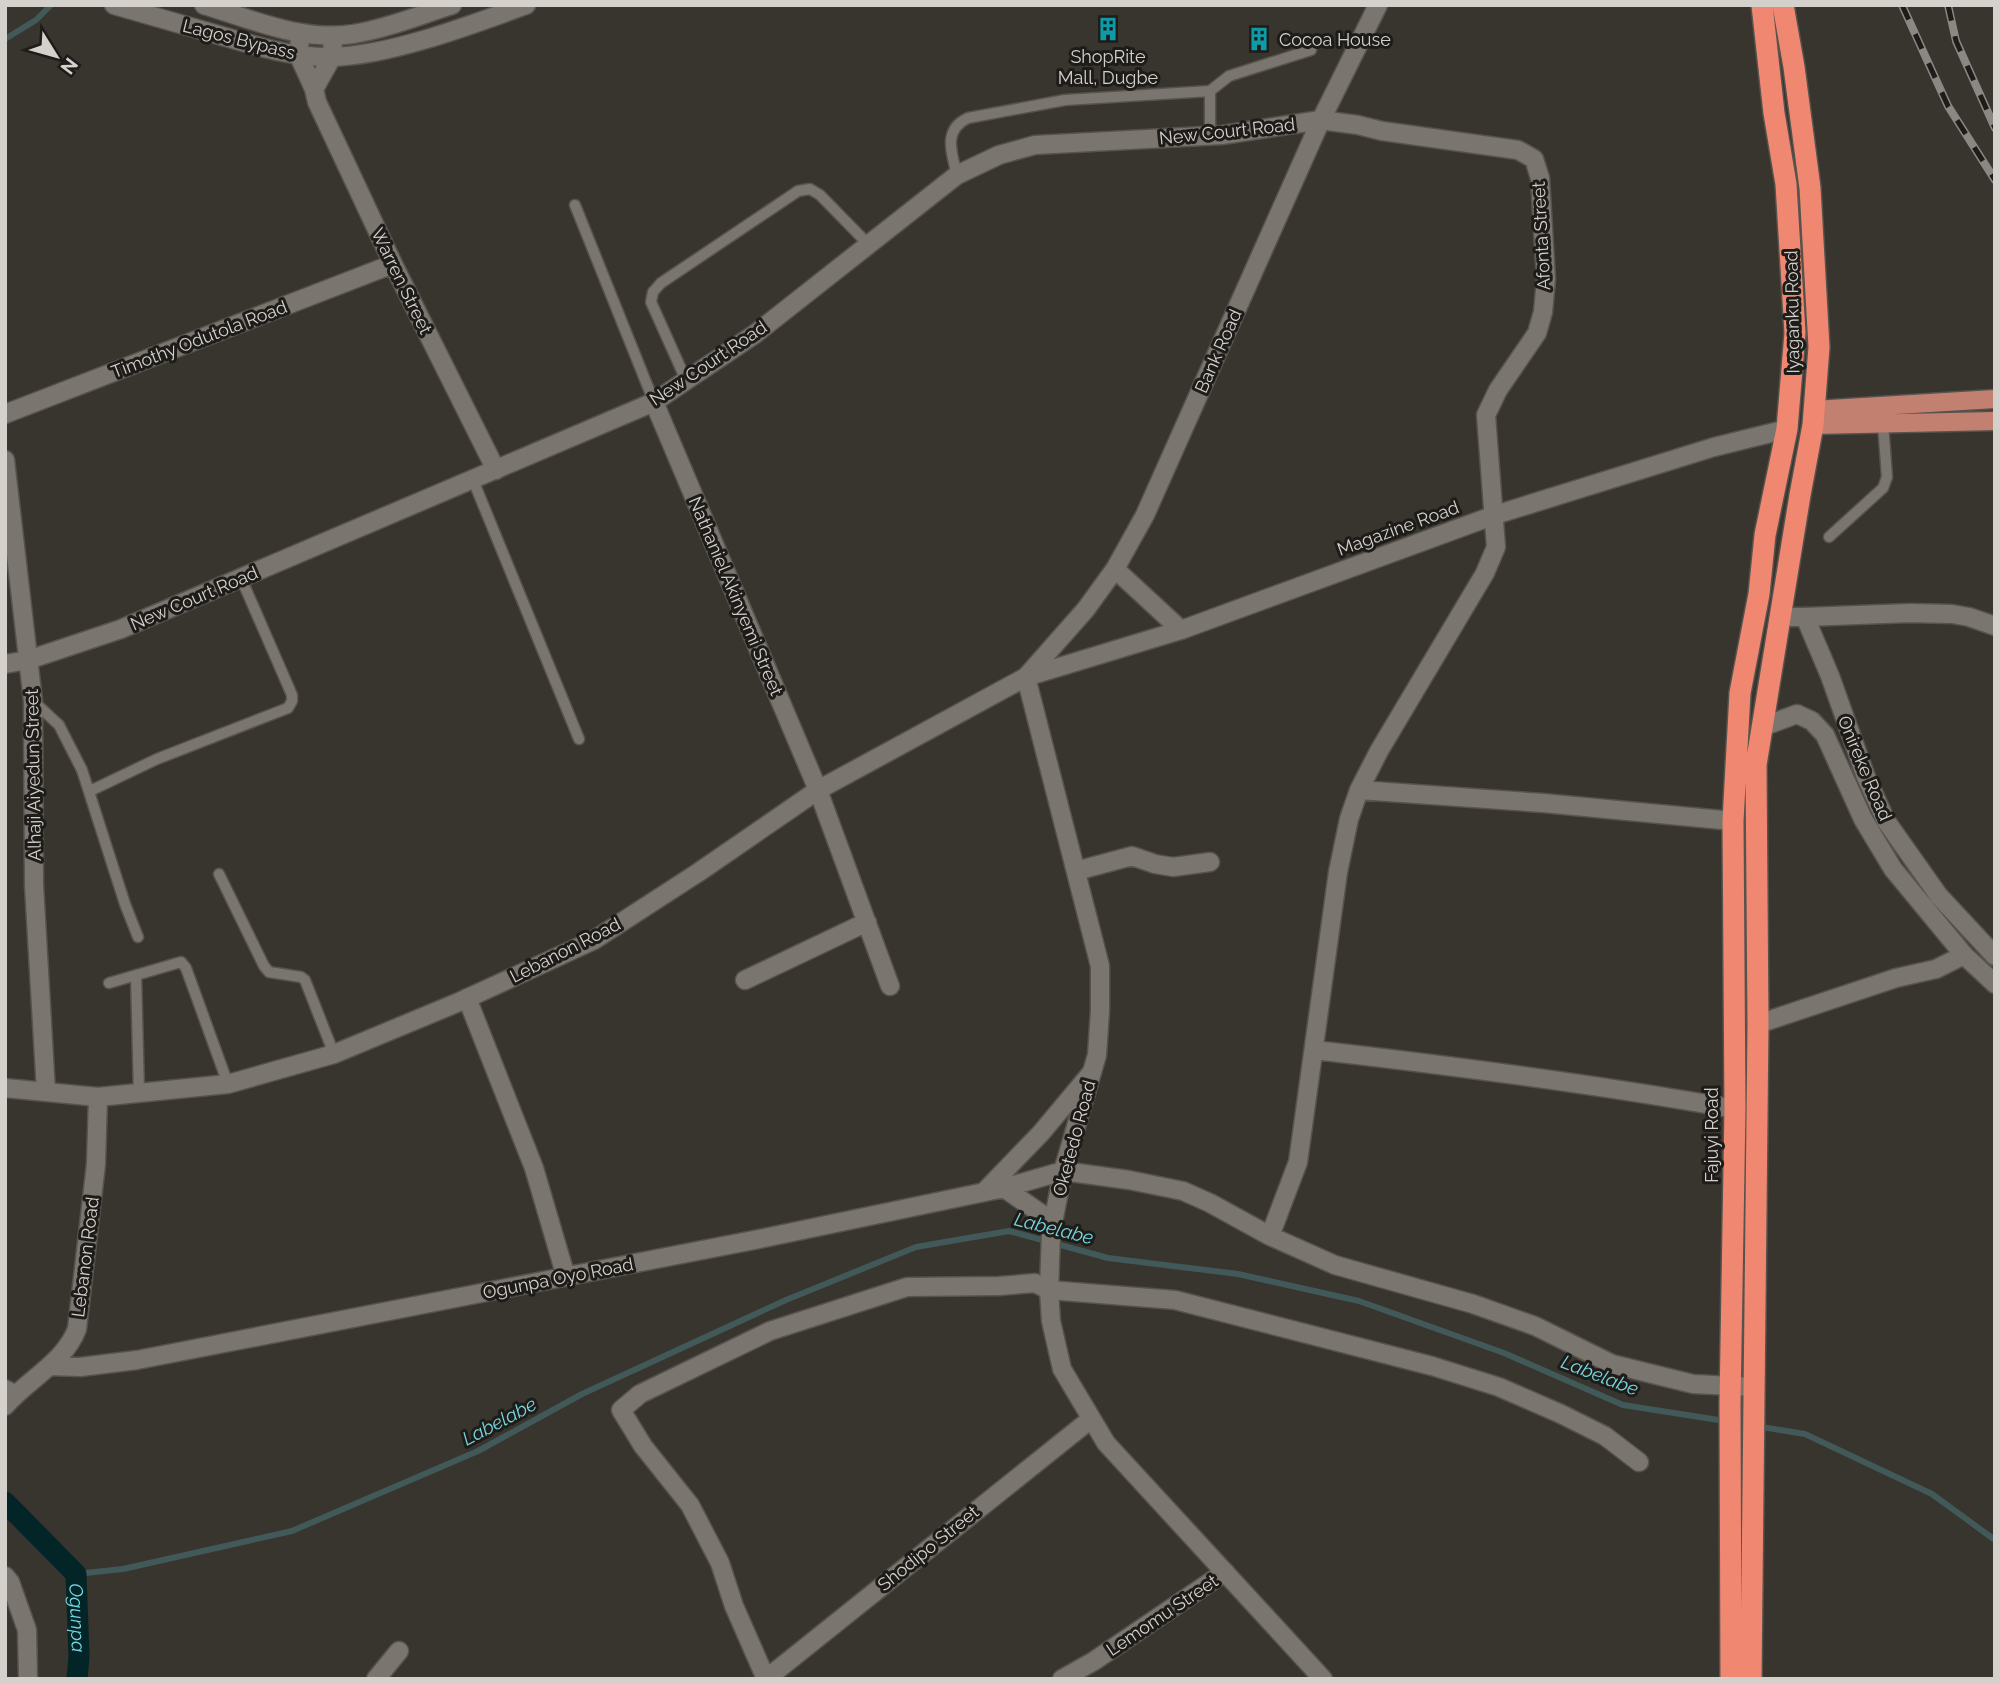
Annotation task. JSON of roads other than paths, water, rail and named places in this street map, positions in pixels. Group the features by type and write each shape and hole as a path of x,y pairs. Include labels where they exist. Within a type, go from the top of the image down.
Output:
{"highway":[{"name":"Iyaganku Road","path":"1759,594 1765,535 1787,429 1795,333 1786,184 1774,113 1762,5"},
{"name":"Iyaganku Road","path":"1780,617 1813,417 1819,347 1804,131 1783,5"},
{"name":"Fajuyi Road","path":"1751,1679 1742,1472 1731,1396 1735,1109 1733,821 1740,693 1759,594"},
{"name":"Fajuyi Road","path":"1731,1679 1742,1472 1753,1411 1754,1387 1758,1024 1756,765 1780,617"}],"main road":[{"path":"1813,417 1995,398"},
{"path":"1813,417 1882,424 1995,421"}],"street":[{"name":"Lagos Bypass","path":"114,5 257,46 332,57 366,54 526,5"},
{"name":"Lagos Bypass","path":"204,5 301,33 333,36 354,34 452,5"},
{"name":"Bank Road","path":"1026,677 1086,609 1115,569 1145,515 1321,120 1378,5"},
{"path":"298,54 301,33"},
{"path":"314,89 332,57 333,36"},
{"name":"Warren Street","path":"298,54 317,102 393,264 496,470"},
{"name":"New Court Road","path":"5,664 28,660 121,629 654,402 755,334 957,175 999,155 1035,145 1210,136 1321,120"},
{"name":"Afonta Street","path":"1321,120 1518,150 1534,159 1540,178 1543,216 1546,279 1543,312 1537,333 1497,390 1486,415 1495,515"},
{"name":"Timothy Odutola Road","path":"5,414 393,264"},
{"name":"Nathaniel Akinyemi Street","path":"654,402 818,790 890,986"},
{"name":"Magazine Road","path":"1026,677 1181,629 1495,515 1714,447 1787,429"},
{"name":"Alhaji Aiyedun Street","path":"5,460 33,701 34,885 46,1092"},
{"path":"1270,1236 1298,1162 1338,872 1349,819 1359,790 1379,751 1485,573 1496,547 1495,515"},
{"path":"1115,569 1181,629"},
{"path":"1780,617 1952,614 1995,626"},
{"name":"Onireke Road","path":"1805,617 1866,777 1886,821 1939,896 1995,956"},
{"name":"Lebanon Road","path":"5,1088 98,1097 228,1084 334,1054 467,998 594,940 818,790 1026,677"},
{"name":"Oketedo Road","path":"1026,677 1100,966 1097,1055 1063,1171 1052,1228 1049,1284 1051,1321 1062,1369 1106,1443 1323,1679"},
{"name":"Onireke Road","path":"1762,727 1797,714 1812,721 1825,735 1863,819 1893,869 1964,955 1995,984"},
{"path":"1359,790 1543,803 1733,821"},
{"path":"1076,870 1132,856 1173,867 1210,862"},
{"path":"745,981 867,922"},
{"path":"1758,1024 1896,978 1936,969 1964,955"},
{"path":"467,998 534,1168 566,1277"},
{"path":"1314,1050 1481,1069 1735,1109"},
{"path":"985,1191 1041,1133 1092,1072"},
{"name":"Lebanon Road","path":"5,1406 12,1388 50,1366 67,1350 77,1329 96,1164 98,1097"},
{"path":"1063,1171 1183,1191 1270,1236 1335,1265 1474,1304 1535,1325 1612,1364 1731,1396 1754,1387"},
{"name":"Ogunpa Oyo Road","path":"50,1366 80,1367 137,1360 764,1238 1004,1188 1063,1171"},
{"path":"1004,1188 1052,1228"},
{"path":"766,1679 734,1606 720,1563 690,1505 643,1446 621,1410 640,1394 770,1331 907,1287 1035,1283 1175,1300 1432,1366 1499,1387 1605,1436 1639,1462"},
{"name":"Shodipo Street","path":"766,1679 1091,1419"},
{"name":"Lemomu Street","path":"1062,1679 1094,1661 1225,1572"},
{"path":"5,1576 10,1582 27,1630 28,1679"},
{"path":"376,1679 399,1651"}],"lane":[{"path":"957,175 950,136 961,121 968,118 1065,100 1210,91 1229,76 1311,50"},
{"path":"1210,91 1210,136"},
{"path":"686,380 651,302 653,292 661,283 798,191 810,189 820,195 869,245"},
{"path":"575,205 654,402"},
{"path":"1829,537 1883,488 1887,477 1882,424"},
{"path":"473,480 579,738"},
{"path":"90,791 157,759 288,708 292,695 241,578"},
{"path":"33,701 60,725 68,739 90,791 138,937"},
{"path":"219,874 264,967 269,972 305,980 334,1054"},
{"path":"109,983 181,962 186,968 228,1084"},
{"path":"136,975 139,1093"}],"waterway":[{"path":"5,39 36,20 51,5"},
{"name":"Labelabe","path":"76,1574 123,1569 292,1531 478,1451 582,1394 786,1300 916,1247 1009,1231 1108,1258 1238,1274 1359,1301 1504,1353 1623,1405 1725,1421"},
{"name":"Labelabe","path":"1756,1426 1805,1434 1932,1494 1995,1540"},
{"name":"Labelabe","path":"5,1502 76,1574 79,1657 77,1679"}],"railway":[{"path":"1902,5 1948,106 1995,180"},
{"path":"1948,5 1956,41 1995,128"}],"place":[{"name":"ShopRite Mall, Dugbe","path":"1108,29"},
{"name":"Cocoa House","path":"1259,39"}],"water label":[{"name":"Ogunpa","path":"76,1618"}]}
